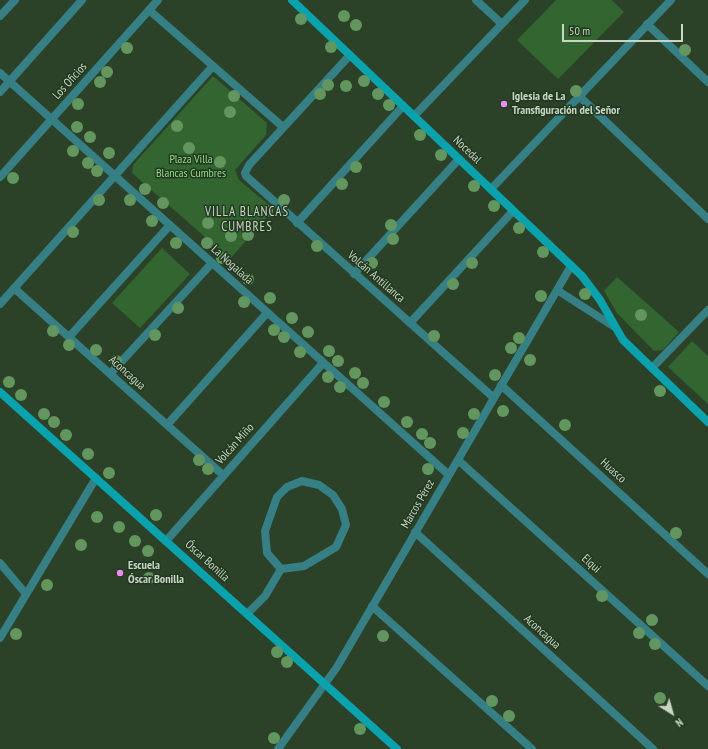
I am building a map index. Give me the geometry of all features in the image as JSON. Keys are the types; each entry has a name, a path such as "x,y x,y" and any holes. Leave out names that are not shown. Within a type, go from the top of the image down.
{"street":[{"path":"0,16 15,0"},
{"path":"0,92 82,0"},
{"name":"Los Oficios","path":"0,178 158,0"},
{"name":"Nocedal","path":"292,0 571,266 592,289 613,326 623,340 708,422"},
{"path":"476,0 502,24"},
{"path":"414,116 525,0"},
{"path":"491,189 671,0"},
{"path":"149,10 283,127 350,56"},
{"path":"647,24 708,82"},
{"path":"0,304 213,66"},
{"name":"La Nogalada","path":"0,73 449,475"},
{"path":"579,96 708,219"},
{"path":"297,223 403,106"},
{"name":"Volcán Antillanca","path":"283,127 249,165 245,172 248,180 494,398"},
{"path":"354,274 459,159"},
{"path":"410,323 513,210"},
{"path":"69,337 170,225"},
{"path":"110,374 212,263"},
{"name":"Marcos Pérez","path":"278,749 326,684 571,266"},
{"name":"Aconcagua","path":"14,288 223,475"},
{"name":"Nocedal","path":"557,290 613,326"},
{"path":"652,368 708,310"},
{"path":"167,425 267,313"},
{"name":"Volcán Miño","path":"166,540 323,363"},
{"name":"Huasco","path":"501,385 708,574"},
{"name":"Óscar Bonilla","path":"0,392 397,749"},
{"name":"Elqui","path":"458,460 708,686"},
{"path":"0,638 96,478"},
{"path":"302,481 319,485 333,495 342,509 346,525 336,546 304,566 281,569 267,553 265,531 276,497 287,487 302,481"},
{"name":"Aconcagua","path":"415,532 653,749"},
{"path":"0,563 26,594"},
{"path":"248,614 265,596 281,569"},
{"path":"372,606 532,749"}],"green space":[{"path":"556,0 612,0 624,12 558,79 517,40"},
{"name":"Plaza Villa Blancas Cumbres","path":"213,76 267,123 266,135 235,170 239,180 274,209 230,259 132,173 133,165"},
{"path":"162,248 190,274 140,328 112,303"},
{"path":"617,277 679,332 663,350 654,351 617,313 604,291"},
{"path":"692,341 708,356 708,404 668,367"}],"place":[{"name":"Iglesia de La Transfiguración del Señor","path":"504,104"},
{"name":"Escuela Óscar Bonilla","path":"120,573"}],"district":[{"name":"VILLA BLANCAS CUMBRES","path":"247,220"}]}
